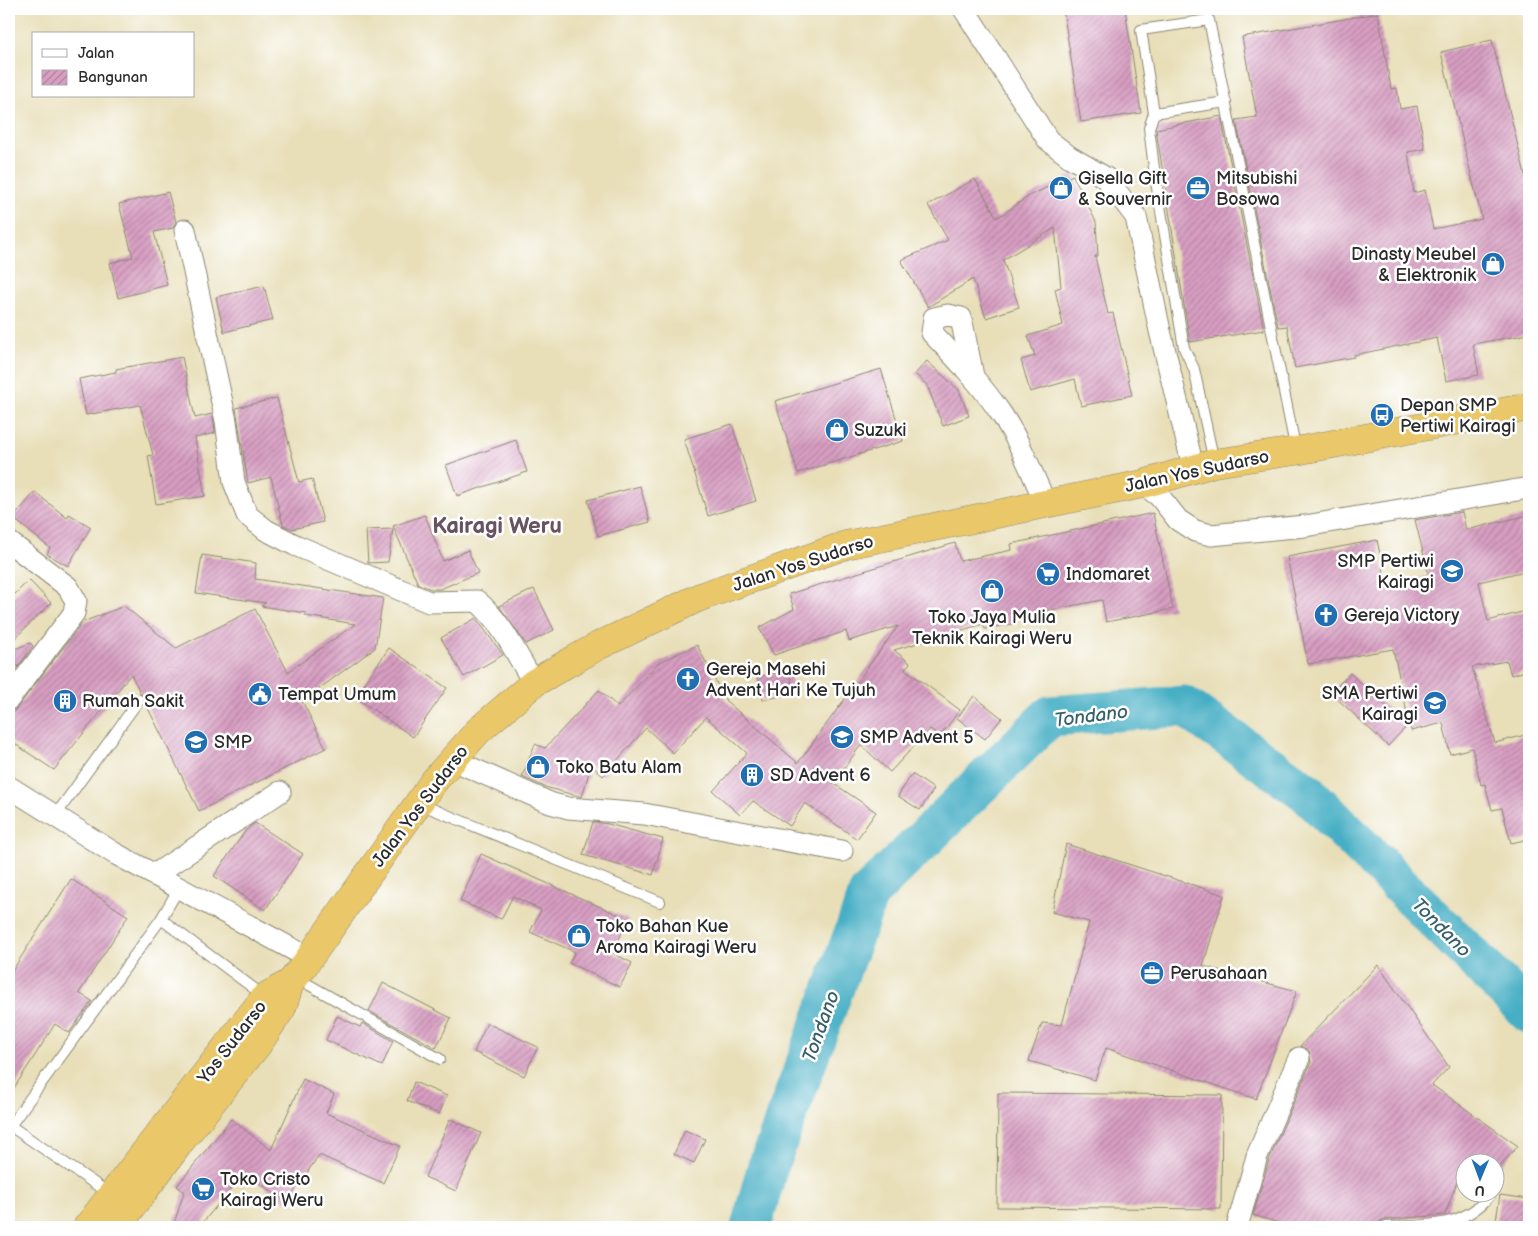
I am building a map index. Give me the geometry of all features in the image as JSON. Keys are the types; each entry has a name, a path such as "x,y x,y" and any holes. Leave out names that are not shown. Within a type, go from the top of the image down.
{"highway":[{"name":"Jalan Yos Sudarso","path":"298,972 418,803 479,730 534,683 598,646 700,597 837,548 1045,502 1143,484 1204,467 1529,407"},
{"name":"Yos Sudarso","path":"87,1227 113,1196 265,997 298,972"},
{"name":"Yos Sudarso","path":"118,1227 181,1141 258,1044 282,1008 298,972"}],"street":[{"path":"964,9 1048,140 1070,157 1106,178 1136,218 1160,331 1204,467"},
{"path":"185,230 226,420 234,482 246,515 266,530 295,545 429,602 476,601 488,611 534,683"},
{"path":"973,376 1002,416 1022,451 1045,502"},
{"path":"1143,484 1159,496 1178,520 1194,531 1211,535 1305,526 1529,488"},
{"path":"9,542 68,587 76,601 74,613 9,699"},
{"path":"453,760 545,801 568,808 644,814 842,851"},
{"path":"9,787 178,888 298,972"},
{"path":"154,875 280,792"},
{"path":"1237,1227 1257,1156 1299,1058"}],"lane":[{"path":"1204,467 1194,369 1184,348 1155,176 1149,128 1154,113 1141,30 1209,20 1296,451"},
{"path":"1154,113 1226,102"},
{"path":"55,816 139,700"},
{"path":"418,803 660,902"},
{"path":"113,1196 9,1126 161,919 178,888"},
{"path":"161,919 265,997"},
{"path":"298,972 440,1058"},
{"path":"1382,1227 1450,1222 1480,1204"}],"building":[{"path":"1063,9 1125,9 1141,113 1081,122"},
{"path":"1378,13 1391,89 1397,88 1400,109 1417,106 1425,149 1408,152 1414,193 1425,190 1433,229 1482,219 1441,52 1492,40 1529,191 1529,334 1473,344 1479,375 1446,381 1437,338 1295,368 1287,326 1278,327 1236,120 1257,117 1242,37"},
{"name":"Mitsubishi Bosowa","path":"1221,116 1264,330 1190,342 1156,129"},
{"path":"1073,175 1096,222 1098,256 1095,256 1108,314 1113,313 1132,395 1081,406 1075,379 1030,392 1021,360 1035,356 1028,336 1063,325 1055,289 1061,287 1055,228 1003,260 1019,307 986,318 973,279 928,307 901,260 948,240 928,205 975,179 997,218 1029,196"},
{"path":"168,192 176,222 173,228 154,232 167,285 118,298 110,263 133,257 119,204"},
{"path":"264,286 273,320 224,332 216,297"},
{"path":"182,357 195,418 212,414 214,423 215,433 195,438 205,496 156,504 148,456 153,455 140,405 86,415 79,379 116,372 116,369"},
{"path":"927,361 959,390 969,416 943,426 927,385 915,374"},
{"path":"881,369 903,441 798,473 775,401"},
{"path":"277,398 299,482 312,479 323,522 292,529 283,525 271,477 248,483 236,408"},
{"path":"732,424 756,501 708,516 684,439"},
{"path":"516,440 527,472 457,496 446,465"},
{"path":"640,486 650,522 598,536 588,500"},
{"path":"35,492 67,518 69,514 91,527 68,566 47,554 50,548 13,518"},
{"path":"1462,512 1466,530 1529,515 1529,570 1479,582 1488,621 1529,610 1529,670 1511,675 1507,661 1472,667 1495,743 1529,734 1529,839 1511,843 1502,808 1492,810 1485,784 1481,785 1472,748 1450,754 1443,723 1411,731 1393,649 1308,664 1287,557 1377,540 1387,587 1429,576 1415,520"},
{"path":"1153,513 1173,609 1106,622 1102,600 1015,617 1017,623 985,629 983,624 894,650 910,663 905,669 960,710 940,736 930,729 890,772 861,745 833,783 876,812 857,839 805,803 790,826 753,801 740,815 713,791 747,753 706,717 673,753 646,728 603,776 591,765 582,797 545,787 522,777 535,744 545,748 599,690 618,707 658,663 697,645 726,701 798,763 898,626 849,641 846,631 774,655 759,628 794,609 789,594 955,543 960,561 1012,550 1011,544"},
{"path":"425,515 443,561 468,550 478,573 440,589 431,589 418,584 393,526"},
{"path":"393,529 388,562 368,563 366,530"},
{"path":"202,555 256,563 255,579 383,598 375,648 302,701 326,748 199,811 145,702 145,697 141,694 131,674 54,770 9,740 9,718 83,622 124,606 176,648 255,609 288,672 355,624 306,616 306,613 261,606 266,603 196,593"},
{"path":"29,580 51,603 9,644 9,600"},
{"path":"534,589 554,630 526,644 499,606"},
{"path":"476,618 503,655 464,677 441,638"},
{"path":"30,643 33,646 18,667 9,660 9,651"},
{"path":"389,648 447,688 413,737 355,697"},
{"path":"789,670 794,693 763,700 757,677"},
{"path":"1350,673 1407,726 1388,746 1331,693"},
{"path":"974,696 1002,718 985,739 957,718"},
{"path":"912,774 934,789 920,810 898,796"},
{"path":"593,822 608,824 663,839 653,875 583,855"},
{"path":"255,823 303,854 265,910 214,876 246,830"},
{"name":"Perusahaan","path":"1066,844 1224,895 1203,966 1297,991 1256,1099 1106,1048 1095,1080 1029,1061 1042,1023 1062,1025 1089,922 1052,912"},
{"name":"Toko Bahan Kue Aroma Kairagi Weru","path":"481,854 628,919 613,953 632,963 620,987 569,963 575,952 530,932 541,910 513,896 501,919 460,901"},
{"path":"71,879 128,916 79,993 92,1001 69,1033 55,1024 9,1096 9,976"},
{"path":"1378,965 1449,1067 1432,1085 1518,1146 1506,1160 1506,1154 1456,1154 1456,1184 1445,1215 1382,1220 1376,1224 1291,1227 1253,1215 1269,1160 1311,1062 1309,1051 1300,1046"},
{"path":"383,983 451,1018 436,1048 369,1011"},
{"path":"337,1016 360,1027 362,1023 393,1041 382,1066 326,1040"},
{"path":"487,1023 538,1047 524,1076 474,1052"},
{"path":"303,1079 334,1094 326,1113 400,1146 383,1183 319,1155 287,1202 244,1173 199,1227 173,1227 184,1192 177,1186 231,1119 271,1150"},
{"path":"414,1082 447,1096 439,1114 407,1101"},
{"path":"998,1093 1222,1095 1221,1209 997,1207"},
{"path":"450,1119 481,1133 456,1191 425,1177"},
{"path":"685,1130 705,1139 694,1163 674,1154"},
{"path":"1506,1196 1529,1199 1529,1227 1495,1227 1499,1204 1506,1204"}],"waterway":[{"name":"Tondano","path":"751,1227 767,1169 869,893 1050,716 1184,706 1306,792 1529,1013"}],"place":[{"name":"Gisella Gift & Souvernir","path":"1061,188"},
{"name":"Mitsubishi Bosowa","path":"1198,188"},
{"name":"Dinasty Meubel & Elektronik","path":"1493,264"},
{"name":"Depan SMP Pertiwi Kairagi","path":"1382,415"},
{"name":"Suzuki","path":"837,430"},
{"name":"SMP Pertiwi Kairagi","path":"1452,571"},
{"name":"Indomaret","path":"1048,574"},
{"name":"Toko Jaya Mulia Teknik Kairagi Weru","path":"992,591"},
{"name":"Gereja Victory","path":"1326,615"},
{"name":"Gereja Masehi Advent Hari Ke Tujuh","path":"688,679"},
{"name":"Tempat Umum","path":"260,694"},
{"name":"Rumah Sakit","path":"65,701"},
{"name":"SMA Pertiwi Kairagi","path":"1435,703"},
{"name":"SMP Advent 5","path":"842,737"},
{"name":"SMP","path":"196,742"},
{"name":"Toko Batu Alam","path":"538,767"},
{"name":"SD Advent 6","path":"752,775"},
{"name":"Toko Bahan Kue Aroma Kairagi Weru","path":"579,936"},
{"name":"Perusahaan","path":"1152,973"},
{"name":"Toko Cristo Kairagi Weru","path":"203,1189"}],"district":[{"name":"Kairagi Weru","path":"497,525"}]}
